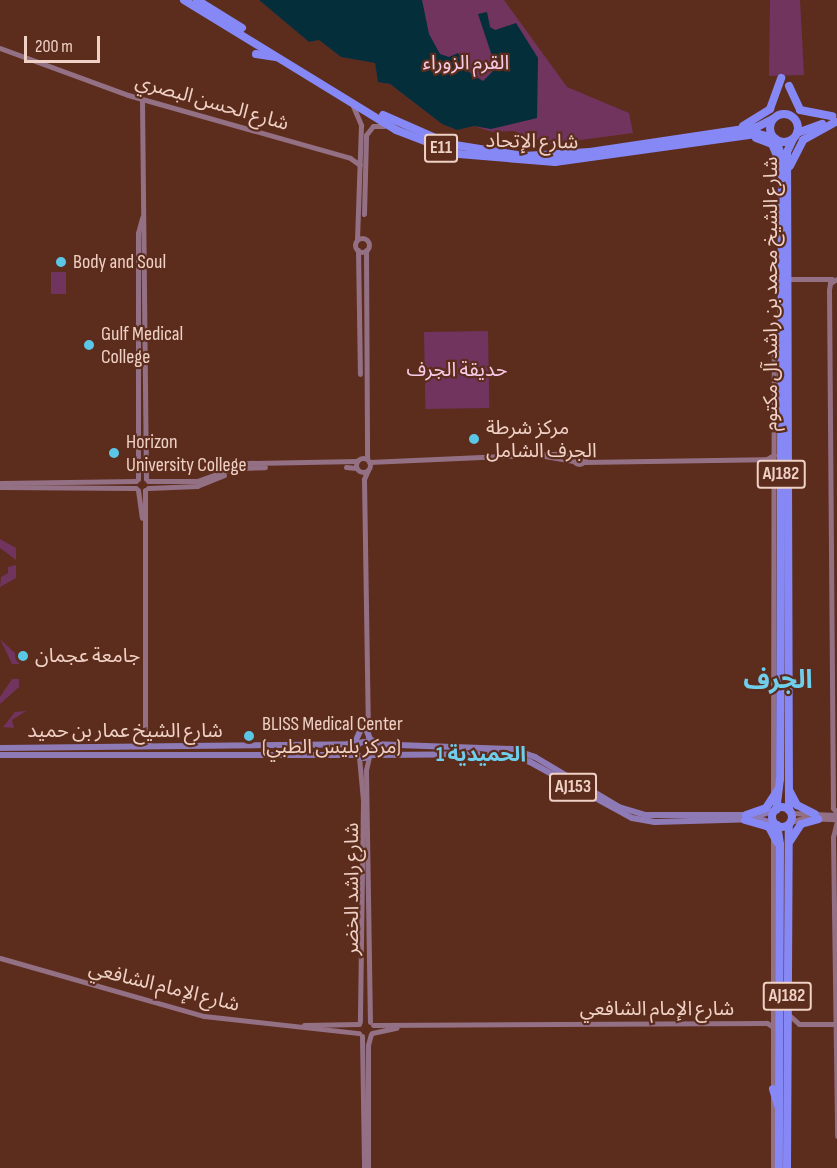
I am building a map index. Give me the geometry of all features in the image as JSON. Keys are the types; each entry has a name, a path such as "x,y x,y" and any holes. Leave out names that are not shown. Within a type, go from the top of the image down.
{"highway":[{"name":"شارع الإتحاد","path":"184,0 396,130 459,154 515,162 608,160 736,134 760,127 773,119"},
{"name":"شارع الإتحاد","path":"197,0 391,120 468,149 546,156 736,134 763,134 775,138"},
{"path":"256,54 282,58"},
{"path":"736,134 770,109 781,78"},
{"path":"789,86 794,102 803,112 835,119"},
{"path":"782,113 794,117 835,119 795,136 775,138 770,126 773,119 782,113"},
{"path":"794,117 795,136"},
{"path":"788,184 792,158 803,140 835,119"},
{"path":"736,134 760,138 772,144 781,176"},
{"name":"شارع الشيخ محمد بن راشد آل مكتوم","path":"784,1110 787,1010 784,862 775,827 774,807 784,782 788,149 795,136"},
{"name":"شارع الشيخ محمد بن راشد آل مكتوم","path":"775,138 781,149 780,723 784,782 790,817 784,862 780,935 785,1166"},
{"path":"591,167 608,160"},
{"path":"515,162 529,170"},
{"path":"774,353 781,309"},
{"path":"773,563 780,587"},
{"path":"773,675 780,662"},
{"path":"773,708 780,723"},
{"path":"784,782 797,805 817,816"},
{"path":"774,807 790,817 775,827 746,818 774,807"},
{"path":"784,862 793,832 801,824 817,816"},
{"path":"773,965 780,935"},
{"path":"773,1089 793,1127"},
{"path":"785,1166 793,1143"}],"main road":[{"path":"329,747 354,741 364,727 375,742 398,746"},
{"path":"358,756 359,744"},
{"path":"369,744 370,756"},
{"name":"شارع الشيخ عمار بن حميد","path":"0,748 164,745 329,747 369,744"},
{"name":"AJ153","path":"369,744 505,747 535,757 634,812 746,818"},
{"path":"249,747 255,758"},
{"name":"شارع الشيخ عمار بن حميد","path":"0,755 210,753 249,747 302,753 370,756"},
{"path":"75,753 85,759"},
{"path":"104,759 113,753"},
{"path":"131,753 140,759"},
{"path":"199,758 210,753"},
{"path":"295,758 302,753"},
{"path":"312,753 320,758"},
{"path":"20,759 27,754"},
{"name":"AJ153","path":"370,756 509,754 530,762 632,818 655,822 746,818"}],"street":[{"name":"شارع الحسن البصري","path":"0,48 142,100 350,158 360,165"},
{"path":"346,98 361,125 357,240 358,465 364,727 369,744"},
{"path":"142,100 144,210 138,320 139,462 137,480 142,489 144,531 145,735 149,743"},
{"path":"359,744 364,727 364,478 368,465 366,133 369,123 364,121 361,125"},
{"path":"366,133 378,125 396,130"},
{"path":"350,158 360,149"},
{"path":"141,238 147,480 142,489"},
{"path":"357,240 366,239"},
{"path":"358,250 366,250"},
{"path":"788,279 836,279"},
{"path":"828,817 836,812 832,319 829,285 836,279"},
{"path":"133,313 138,320"},
{"path":"133,339 138,330"},
{"path":"774,353 774,807"},
{"path":"133,358 139,367"},
{"path":"134,389 139,379"},
{"path":"573,461 575,453"},
{"path":"0,483 11,480 33,482 197,481 247,464 368,465 575,453 584,454 594,460"},
{"path":"534,454 584,462 594,460 767,459 774,455"},
{"path":"584,454 584,462"},
{"path":"134,456 139,462"},
{"path":"767,459 774,463"},
{"path":"0,488 142,489 202,485 244,467 368,465"},
{"path":"33,482 39,478"},
{"path":"119,478 126,482"},
{"path":"141,743 145,735"},
{"name":"شارع راشد الخضر","path":"358,756 363,800 360,1034"},
{"name":"شارع راشد الخضر","path":"370,756 366,770 372,1034"},
{"path":"366,770 372,775"},
{"path":"790,817 817,816"},
{"path":"790,817 828,817 836,822 833,837 836,855 837,1136"},
{"path":"773,1168 775,827"},
{"name":"شارع الإمام الشافعي","path":"0,956 218,1016 295,1024 372,1023 403,1026 767,1023"},
{"name":"شارع الإمام الشافعي","path":"0,956 130,996 235,1022 360,1034 372,1034 403,1026"},
{"path":"119,1000 130,996"},
{"path":"787,1010 799,1024 835,1024"},
{"path":"773,1019 767,1023 773,1027"},
{"path":"787,1040 799,1024"},
{"path":"360,1034 366,1168"},
{"path":"366,1168 368,1045 372,1034"}],"green space":[{"name":"القرم الزوراء","path":"259,0 504,0 567,87 629,113 633,133 550,144 514,131 492,132 474,126 457,130 442,124 390,84 378,82 375,63 341,57 319,40 309,42"},
{"path":"770,0 800,0 804,75 769,76"},
{"path":"51,272 66,272 66,294 51,294"},
{"name":"حديقة الجرف","path":"488,331 489,408 425,409 424,332"},
{"path":"0,539 16,548 16,560 0,548"},
{"path":"16,565 16,578 0,587 1,577 8,573 8,567"},
{"path":"0,639 19,657 19,664 12,664"},
{"path":"12,679 19,679 19,687 0,704 0,697"},
{"path":"26,711 12,720 14,728 3,727 15,712"}],"water":[{"name":"القرم الزوراء","path":"259,0 422,0 429,34 440,54 449,57 458,53 469,72 483,81 496,68 478,14 487,12 490,27 495,30 516,23 538,58 537,118 491,129 474,126 457,130 442,124 390,84 378,82 375,63 341,57 319,40 309,42"}],"place":[{"name":"Body and Soul","path":"61,262"},
{"name":"Gulf Medical College","path":"89,345"},
{"name":"مركز شرطة الجرف الشامل","path":"474,439"},
{"name":"Horizon University College","path":"114,453"},
{"name":"جامعة عجمان","path":"23,656"},
{"name":"BLISS Medical Center (مركز بليس الطبي)","path":"249,736"}],"district":[{"name":"الجرف","path":"778,681"},
{"name":"الحميدية 1","path":"481,755"}]}
